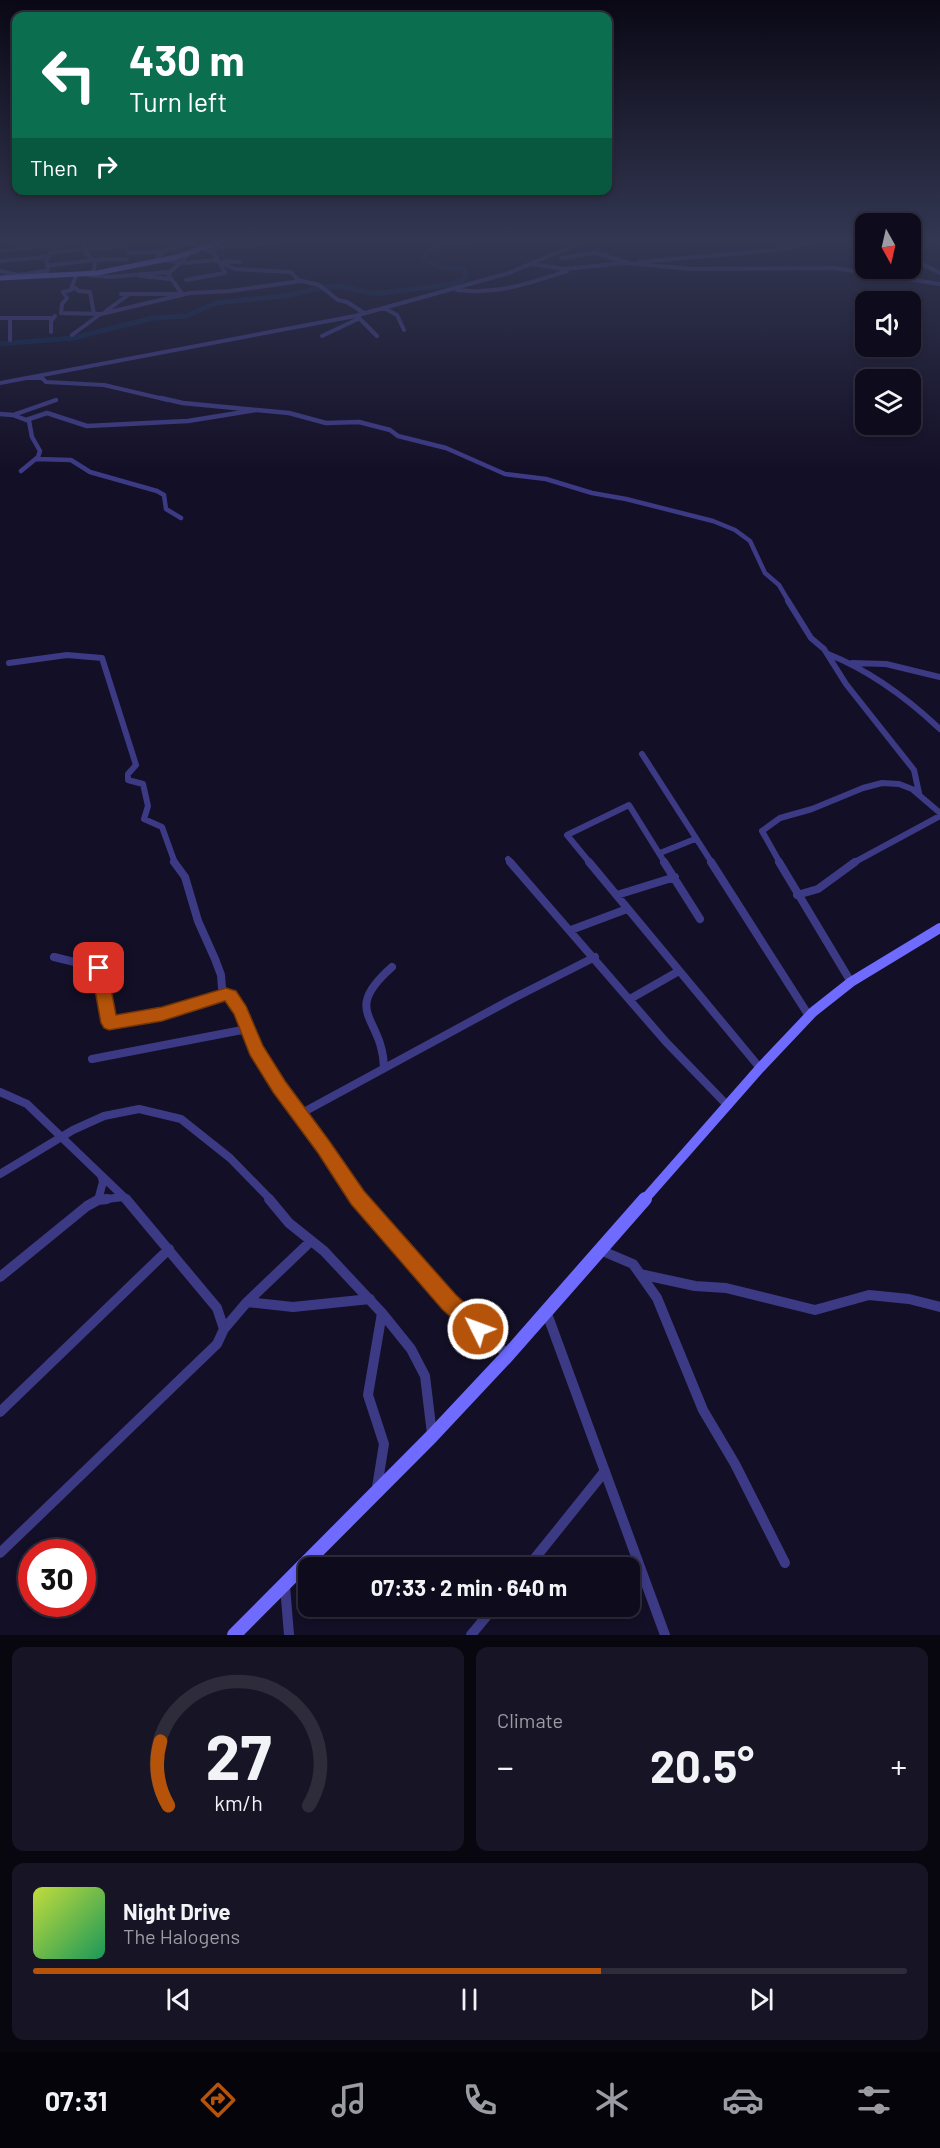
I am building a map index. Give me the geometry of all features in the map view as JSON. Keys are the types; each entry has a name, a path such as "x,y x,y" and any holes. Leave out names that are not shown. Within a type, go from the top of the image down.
{"main road":[{"path":"234,1635 432,1436 508,1355 760,1068 809,1016 851,982 940,928"}],"street":[{"path":"10,318 10,340"},
{"path":"51,332 53,318"},
{"path":"72,334 94,318"},
{"path":"0,383 339,318"},
{"path":"346,318 356,319"},
{"path":"346,318 356,319 376,336"},
{"path":"399,318 404,330"},
{"path":"322,336 356,319"},
{"path":"27,378 42,378 46,382 68,385 104,385 183,403 289,413 326,423 370,424 390,430 398,436 446,448 505,474 546,479 592,493 626,499 713,521 735,530 750,541 765,573 779,585 811,638 828,654 846,684 914,770 919,793"},
{"path":"13,415 56,400"},
{"path":"26,420 47,413 87,426 117,425 188,421 259,409"},
{"path":"0,414 13,415 29,421 32,437 40,451 36,459 21,471"},
{"path":"36,459 71,460 90,472 157,491 164,495 166,509 181,518"},
{"path":"828,654 851,663 910,701 940,729"},
{"path":"9,663 66,655 89,655 102,658 136,765 128,774 128,780 143,784 148,806 144,819 162,827 176,867 185,877 198,921 221,975 222,988 236,1002 256,1050 279,1087 357,1198 449,1302 508,1355"},
{"path":"851,663 872,662 908,667 940,677"},
{"path":"642,754 809,1016"},
{"path":"797,896 818,889 855,862 940,815 919,793 899,784 882,783 780,818 762,831 766,841 777,855 797,896 851,982"},
{"path":"700,919 629,805 567,835 760,1068"},
{"path":"660,853 695,839"},
{"path":"508,859 595,957 666,1042 728,1106"},
{"path":"617,896 675,877"},
{"path":"571,930 627,909"},
{"path":"54,957 99,968 109,1023 162,1014 226,994"},
{"path":"300,1114 595,957"},
{"path":"384,1068 386,1054 366,1014 365,999 369,988 392,967"},
{"path":"630,999 679,971"},
{"path":"92,1059 242,1030 250,1035"},
{"path":"0,1092 27,1104 124,1197 216,1308 224,1329"},
{"path":"0,1174 104,1116 139,1109 181,1119 230,1158 263,1191 289,1223 324,1251 382,1313 411,1350 426,1376 432,1436"},
{"path":"98,1200 103,1182 101,1173"},
{"path":"0,1277 87,1206 98,1200 124,1197"},
{"path":"0,1553 217,1344 224,1329 247,1302 311,1241"},
{"path":"0,1412 169,1249"},
{"path":"600,1250 633,1264 657,1298 703,1410 735,1464 785,1563"},
{"path":"640,1274 695,1286 726,1288 815,1311 869,1295 909,1299 940,1307"},
{"path":"247,1302 291,1309 369,1299"},
{"path":"546,1311 578,1391 665,1635"},
{"path":"376,1492 384,1444 368,1395 382,1313"},
{"path":"536,1557 605,1471"},
{"path":"285,1584 289,1635"},
{"path":"471,1635 486,1617"}],"waterway":[{"path":"0,344 73,338 152,318"}],"route":[{"path":"99,968 109,1023 133,1021 226,994 230,996 241,1011 256,1050 279,1087 357,1198 449,1302 478,1329"}]}
